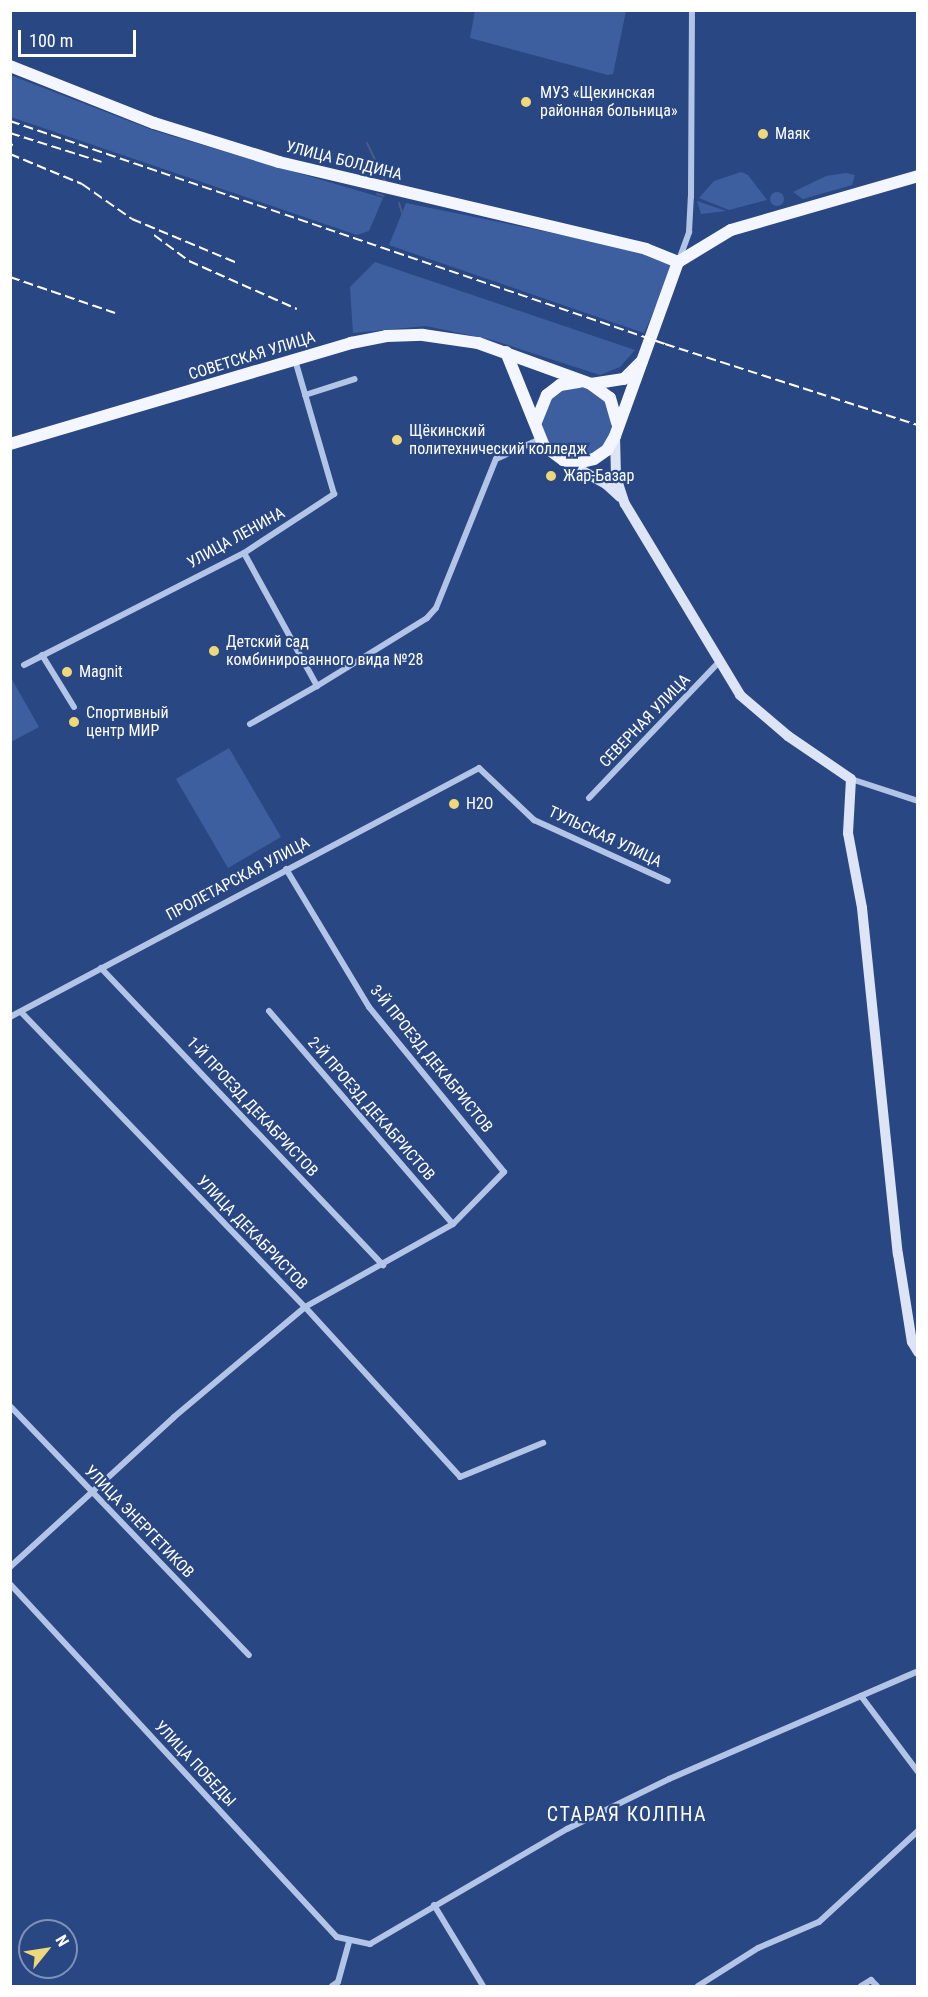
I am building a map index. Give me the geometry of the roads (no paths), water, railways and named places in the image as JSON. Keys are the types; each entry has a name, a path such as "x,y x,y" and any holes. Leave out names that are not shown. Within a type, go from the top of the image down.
{"main road":[{"name":"УЛИЦА БОЛДИНА","path":"10,66 154,123 279,162 646,249 678,262"},
{"path":"506,352 539,435 549,452 563,460 578,463 594,459 607,450 616,433 678,262 730,230 918,176"},
{"name":"СОВЕТСКАЯ УЛИЦА","path":"10,444 295,360 386,336 448,337 506,352 587,383"},
{"path":"539,435 539,408 547,395 567,383 624,379 642,361"},
{"path":"587,383 610,398 616,413 616,433"}],"street":[{"path":"678,262 689,232 692,10"},
{"name":"УЛИЦА ЛЕНИНА","path":"24,665 244,553 334,494 295,360"},
{"path":"305,396 355,379"},
{"path":"616,433 616,477 625,504 740,695 788,736 851,779 918,801"},
{"path":"250,724 403,633 436,608 496,459 539,435"},
{"path":"563,460 606,484 625,504"},
{"path":"244,553 317,686"},
{"path":"42,655 74,707"},
{"name":"СЕВЕРНАЯ УЛИЦА","path":"590,798 719,662"},
{"name":"ПРОЛЕТАРСКАЯ УЛИЦА","path":"10,1017 479,768"},
{"name":"ТУЛЬСКАЯ УЛИЦА","path":"479,768 534,820 668,881"},
{"path":"851,779 848,833 862,908 898,1254 912,1342 918,1352"},
{"name":"3-Й ПРОЕЗД ДЕКАБРИСТОВ","path":"286,869 369,1007 504,1172 453,1224"},
{"name":"1-Й ПРОЕЗД ДЕКАБРИСТОВ","path":"101,968 383,1265"},
{"name":"2-Й ПРОЕЗД ДЕКАБРИСТОВ","path":"268,1011 453,1224"},
{"name":"УЛИЦА ДЕКАБРИСТОВ","path":"21,1012 305,1307 459,1477 543,1443"},
{"path":"10,1567 305,1307 453,1224"},
{"name":"УЛИЦА ЭНЕРГЕТИКОВ","path":"10,1407 249,1655"},
{"name":"УЛИЦА ПОБЕДЫ","path":"10,1584 337,1938 370,1944 434,1905"},
{"path":"483,1986 434,1905 567,1829 669,1779 918,1671"},
{"path":"861,1696 918,1772"},
{"path":"698,1986 758,1948 819,1922 918,1831"},
{"path":"332,1986 338,1982 349,1942"},
{"path":"861,1986 871,1980 877,1986"}],"waterway":[{"path":"367,143 386,183"},
{"path":"377,194 384,196"},
{"path":"399,203 402,213"}],"railway":[{"path":"10,121 665,344 918,425"},
{"path":"10,133 102,162"},
{"path":"10,154 82,184 132,219 237,263"},
{"path":"154,235 189,261 297,309"},
{"path":"10,277 115,313"}],"place":[{"name":"МУЗ «Щекинская районная больница»","path":"526,102"},
{"name":"Маяк","path":"763,134"},
{"name":"Щёкинский политехнический колледж","path":"397,440"},
{"name":"Жар-Базар","path":"551,476"},
{"name":"Детский сад комбинированного вида №28","path":"214,651"},
{"name":"Magnit","path":"67,672"},
{"name":"Спортивный центр МИР","path":"74,722"},
{"name":"Н2О","path":"454,804"}],"district":[{"name":"СТАРАЯ КОЛПНА","path":"627,1814"}]}
